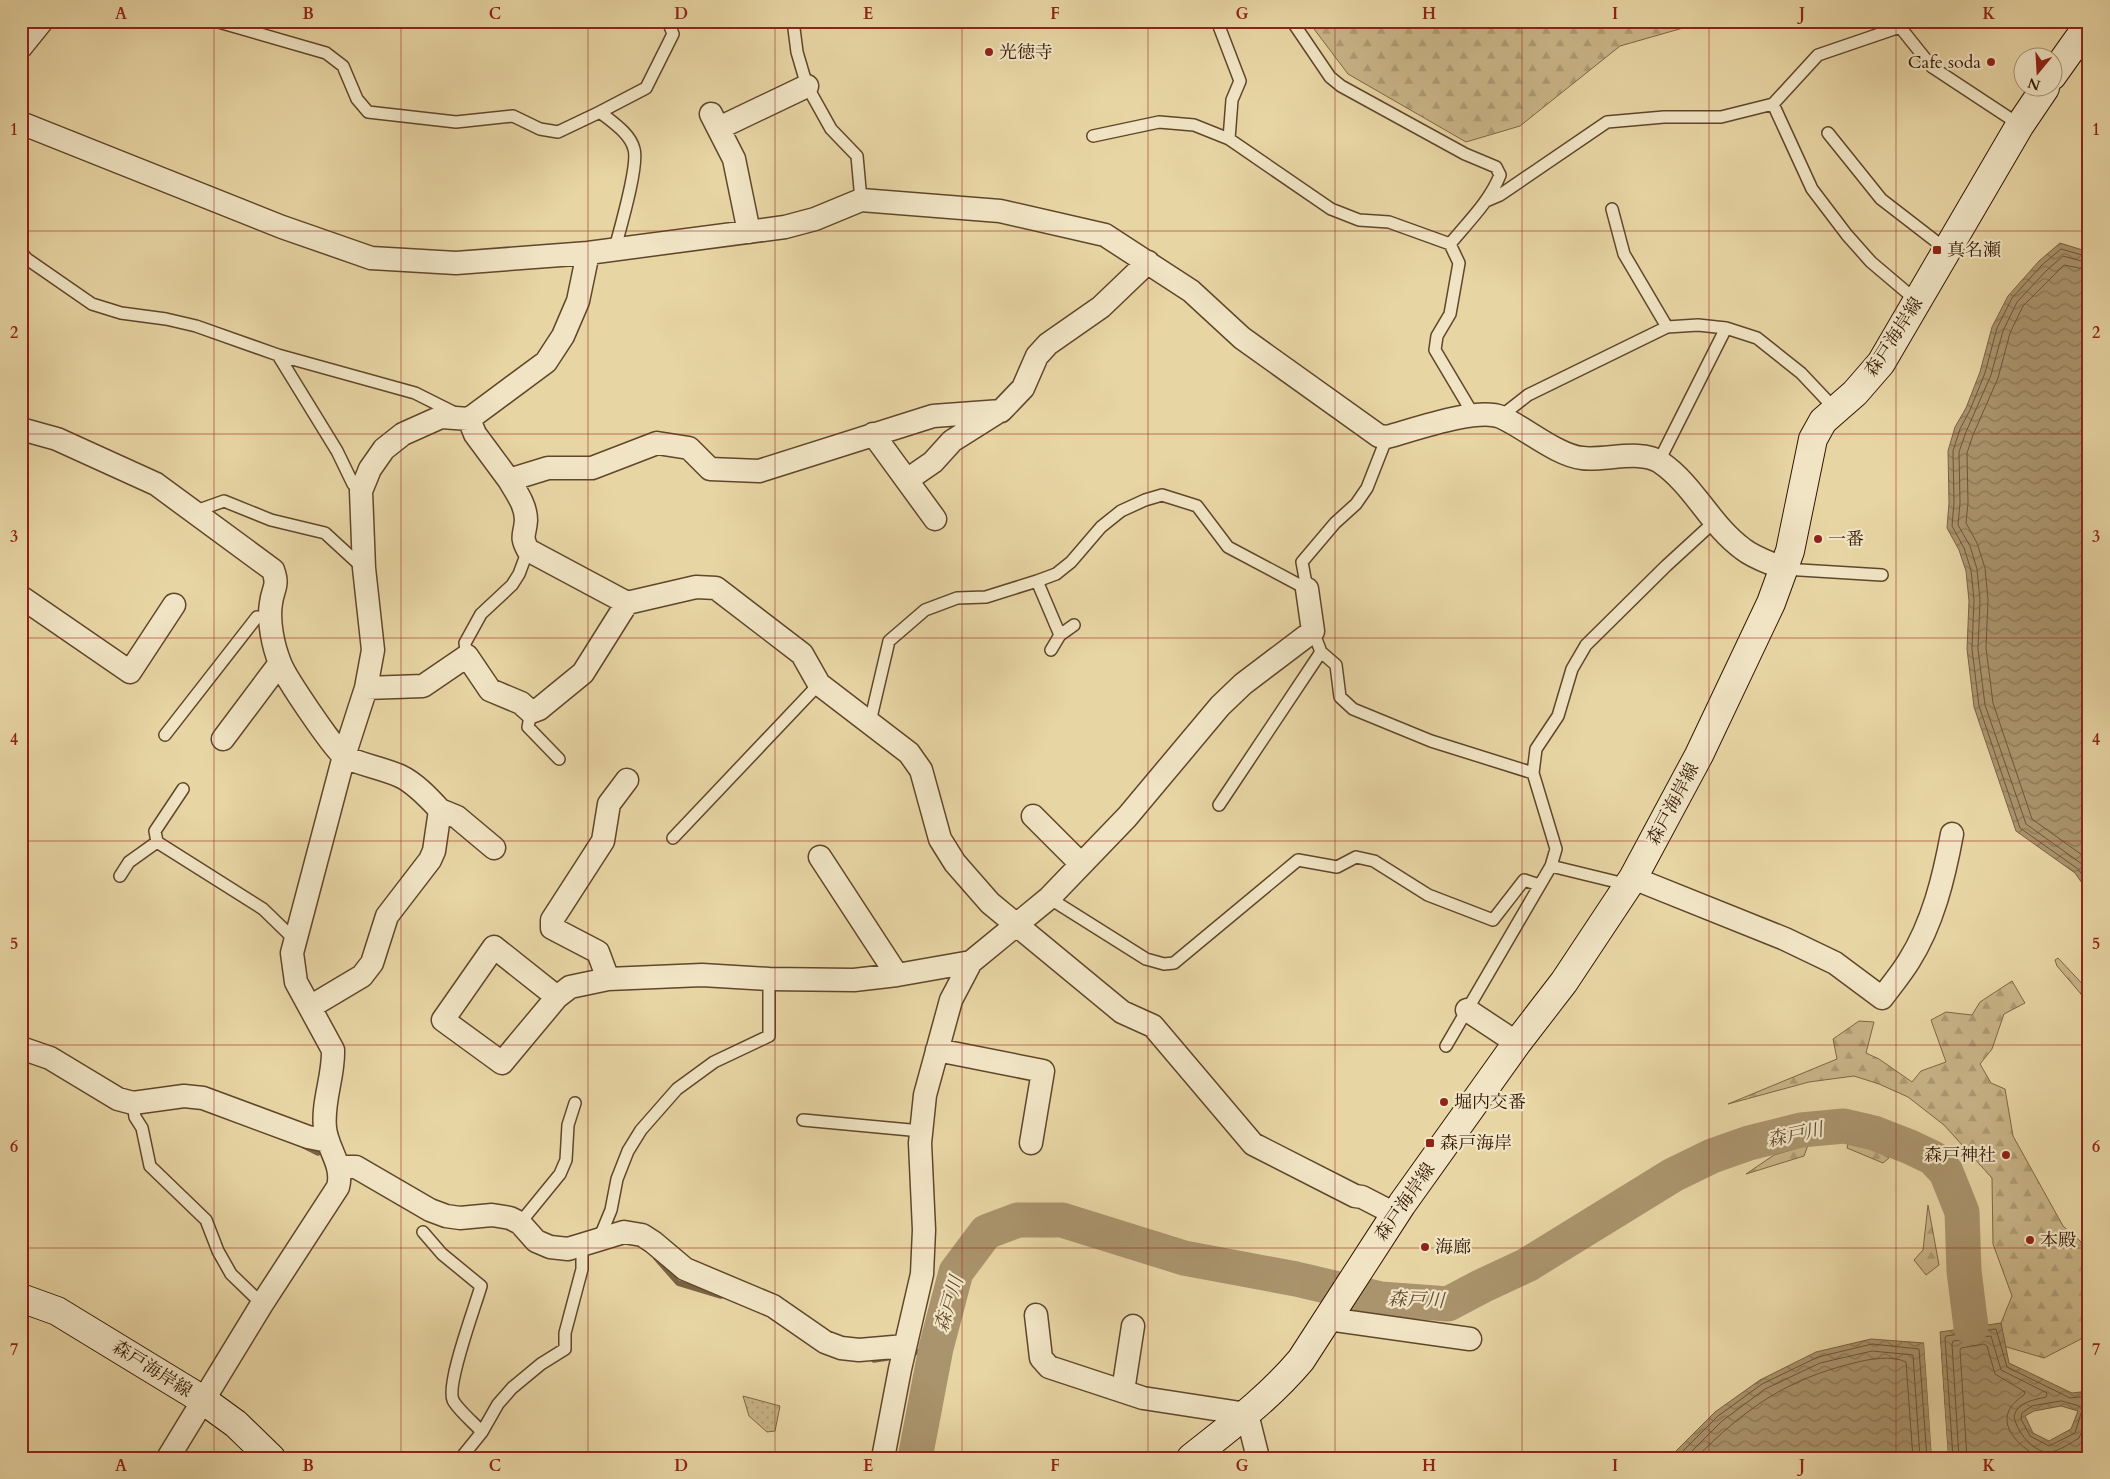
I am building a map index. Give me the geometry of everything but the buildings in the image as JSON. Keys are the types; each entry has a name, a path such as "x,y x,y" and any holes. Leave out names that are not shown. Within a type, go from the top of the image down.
{"main road":[{"path":"2062,62 2089,24"},
{"name":"森戸海岸線","path":"1191,1458 1282,1382 1301,1360 1386,1227 1517,1043 1564,982 1631,881 1703,747 1771,603 1784,569 1814,439 1823,421 1855,393 1881,363 2020,125 2038,98"},
{"name":"森戸海岸線","path":"21,1298 56,1311 202,1400 236,1424 271,1458"}],"street":[{"path":"21,47 42,21"},
{"path":"749,232 734,159 715,121 807,86"},
{"path":"21,123 282,227 371,258 456,263 588,253 785,227 816,219 861,200 1000,211 1105,236 1148,262 1190,291 1242,338 1379,436 1387,437 1473,414 1500,417 1562,451 1581,458 1646,456 1659,461 1683,480 1714,522 1744,550 1784,569"},
{"path":"168,1458 262,1304 338,1188 340,1180 339,1167 328,1141 324,1117 334,1063 333,1050 296,982 292,953 344,756 366,688 373,650 364,568 361,490 370,469 384,449 403,434 441,417 469,420 546,362 563,336 578,301 588,253"},
{"path":"907,480 933,462 952,441 1001,410 1023,388 1037,356 1048,344 1102,307 1148,262"},
{"path":"509,480 548,468 592,468 657,443 689,448 710,469 759,470 933,416 1001,410"},
{"path":"469,420 475,434 522,501 526,519 523,540 528,550 627,603 696,587 716,588 802,654 819,684 909,753 921,770 940,839 955,863 990,903 1122,1012 1153,1026 1253,1144 1355,1196 1365,1213 1386,1227"},
{"path":"21,430 57,439 156,484 273,570 277,581 271,603 270,618 280,663 291,687 344,756 401,776 426,795 440,810 457,817 494,848"},
{"path":"873,434 935,519"},
{"path":"883,1458 903,1355 922,1274 924,1230 920,1143 924,1095 952,1000 971,962 1049,898 1127,817 1220,706 1243,684 1317,642 1307,589"},
{"path":"21,597 130,672 174,605"},
{"path":"366,688 423,686 467,656 490,690 521,703 531,712 539,709 583,673 627,603"},
{"path":"223,739 280,663"},
{"path":"608,979 598,952 552,928 552,920 603,841 609,804 627,780"},
{"path":"310,1007 362,976 372,963 387,916 430,860 434,851 440,810"},
{"path":"1033,816 1081,864"},
{"path":"1631,881 1793,943 1835,963 1882,998 1909,960 1925,929 1946,866 1952,834"},
{"path":"820,857 897,975"},
{"path":"557,997 494,948 443,1020 502,1063 557,997 570,987 608,979 702,974 769,979 854,980 897,975 971,962"},
{"path":"1467,1010 1517,1043"},
{"path":"21,1048 50,1058 134,1110 184,1096 203,1098 308,1137 328,1141"},
{"path":"936,1050 1043,1071 1031,1143"},
{"path":"339,1167 356,1167 430,1210 446,1216 460,1218 492,1215 520,1222 536,1240 550,1247 568,1249 624,1232 642,1235 685,1269 773,1306 825,1342 840,1348 903,1355"},
{"path":"1036,1315 1041,1358 1049,1367 1143,1398 1246,1414 1258,1458"},
{"path":"1328,1319 1470,1339"},
{"path":"1123,1391 1133,1326"}],"lane":[{"path":"216,21 326,52 343,66 357,100 368,112 456,122 513,116 540,129 558,132 646,88 673,34 668,21"},
{"path":"793,21 797,52 807,86 831,129 857,156 861,200"},
{"path":"1217,21 1240,82 1232,100 1229,139"},
{"path":"1292,21 1330,77 1341,86 1465,154 1496,167 1500,175 1486,201 1450,244"},
{"path":"1486,201 1500,195 1607,122 1721,117 1773,104 1818,54 1899,24 1932,67 2020,125"},
{"path":"1773,104 1812,189 1847,236 1871,262 1918,302"},
{"path":"600,112 627,134 635,149 635,166 615,248"},
{"path":"1093,136 1159,122 1194,125 1229,139 1331,209 1359,220 1389,222 1450,244 1460,263 1450,314 1437,336 1435,350 1473,414"},
{"path":"1828,133 1881,199 1948,250"},
{"path":"1612,209 1624,254 1667,327"},
{"path":"23,257 92,304 121,313 166,319 196,326 278,355 415,393 469,420"},
{"path":"1500,417 1528,396 1667,327 1698,325 1726,328 1757,338 1801,373 1835,409"},
{"path":"1659,461 1726,328"},
{"path":"278,355 337,451 354,484 361,490"},
{"path":"1307,589 1302,562 1335,523 1356,504 1367,488 1387,437"},
{"path":"870,722 889,641 926,610 957,598 986,597 1056,574 1071,562 1101,527 1122,511 1162,495 1197,506 1228,547 1307,589"},
{"path":"196,512 224,501 270,520 325,533 364,568"},
{"path":"1446,1046 1551,866 1556,849 1533,773 1536,749 1558,716 1572,669 1586,645 1659,572 1714,522"},
{"path":"467,656 465,643 481,614 512,585 519,574 528,550"},
{"path":"1784,569 1882,575"},
{"path":"1037,581 1060,635"},
{"path":"165,735 257,617 270,618"},
{"path":"1051,650 1060,635 1074,625"},
{"path":"1219,805 1317,642 1336,665 1340,697 1353,709 1431,741 1533,773"},
{"path":"673,838 819,684"},
{"path":"531,712 528,727 559,759"},
{"path":"183,789 155,831 157,842 263,908 295,940"},
{"path":"120,876 129,862 157,842"},
{"path":"1049,898 1146,959 1164,964 1174,963 1298,860 1337,867 1356,856 1374,861 1428,895 1493,920 1524,880 1539,885"},
{"path":"1551,866 1631,881"},
{"path":"461,1458 482,1432 498,1404 512,1388 541,1364 565,1349 564,1333 577,1282 582,1270 587,1243 611,1210 618,1179 628,1151 641,1130 678,1090 714,1062 769,1036 769,979"},
{"path":"520,1222 560,1174 566,1160 568,1125 575,1103"},
{"path":"134,1110 142,1128 150,1166 206,1220 218,1251 231,1274 262,1304"},
{"path":"803,1120 921,1131"},
{"path":"423,1232 442,1254 481,1286 454,1376 451,1394 453,1402 482,1432"}],"green space":[{"path":"1308,21 1694,21 1690,26 1620,46 1520,126 1466,142 1348,74"},
{"path":"2058,958 2089,991 2089,1010 2081,994 2057,966 2055,960"},
{"path":"2012,981 2025,1003 2004,1014 1992,1049 1980,1064 1991,1083 2005,1089 2013,1136 2063,1226 2089,1249 2089,1325 2086,1326 2081,1339 2044,1358 2000,1345 2001,1323 2012,1296 1993,1244 1992,1178 1944,1125 1908,1097 1879,1084 1854,1076 1809,1082 1728,1104 1837,1059 1833,1039 1859,1021 1874,1022 1866,1053 1879,1059 1912,1082 1921,1071 1946,1062 1931,1020 1946,1012 1972,1015 1980,1002"},
{"path":"1850,1135 1889,1158 1883,1163 1847,1148"},
{"path":"1808,1145 1804,1156 1746,1174 1774,1155"},
{"path":"1928,1205 1939,1265 1926,1275 1914,1260 1923,1250"},
{"path":"743,1396 780,1406 775,1431 767,1432 749,1416"}],"water":[{"path":"2060,243 2089,252 2089,893 2075,873 2016,831 1974,707 1967,649 1969,601 1966,571 1959,550 1947,528 1949,503 1948,451 1955,427 1966,408 1980,372 1992,327 2008,296 2039,261"},
{"path":"2001,1323 2009,1363 2072,1393 2089,1391 2089,1458 1948,1458 1940,1332","holes":["2061,1406 2078,1411 2071,1429 2049,1441 2033,1433 2025,1416 2034,1411"]},
{"path":"1871,1339 1924,1343 1932,1458 1669,1458 1715,1412 1760,1380 1816,1352"}],"pier":[{"path":"1939,1329 1948,1458 1945,1458 1937,1332"},
{"path":"1924,1341 1926,1343 1934,1458 1932,1458"}],"waterway":[{"name":"森戸川","path":"915,1458 936,1348 956,1272 986,1232 1018,1220 1062,1220 1184,1258 1296,1279 1381,1299 1448,1304 1527,1265 1673,1175 1712,1156 1749,1143 1801,1130 1844,1126 1874,1133 1910,1147 1933,1158 1946,1172 1962,1212 1964,1271 1971,1327"},
{"path":"304,1146 318,1153"},
{"path":"656,1258 678,1283 721,1296"},
{"path":"908,1354 936,1348"},
{"path":"874,1360 894,1357"}],"place":[{"name":"光徳寺","path":"989,52"},
{"name":"Cafe soda","path":"1991,62"},
{"name":"真名瀬","path":"1937,250"},
{"name":"一番","path":"1818,539"},
{"name":"堀内交番","path":"1444,1102"},
{"name":"森戸海岸","path":"1430,1143"},
{"name":"森戸神社","path":"2006,1155"},
{"name":"本殿","path":"2030,1240"},
{"name":"海廊","path":"1425,1247"}]}
